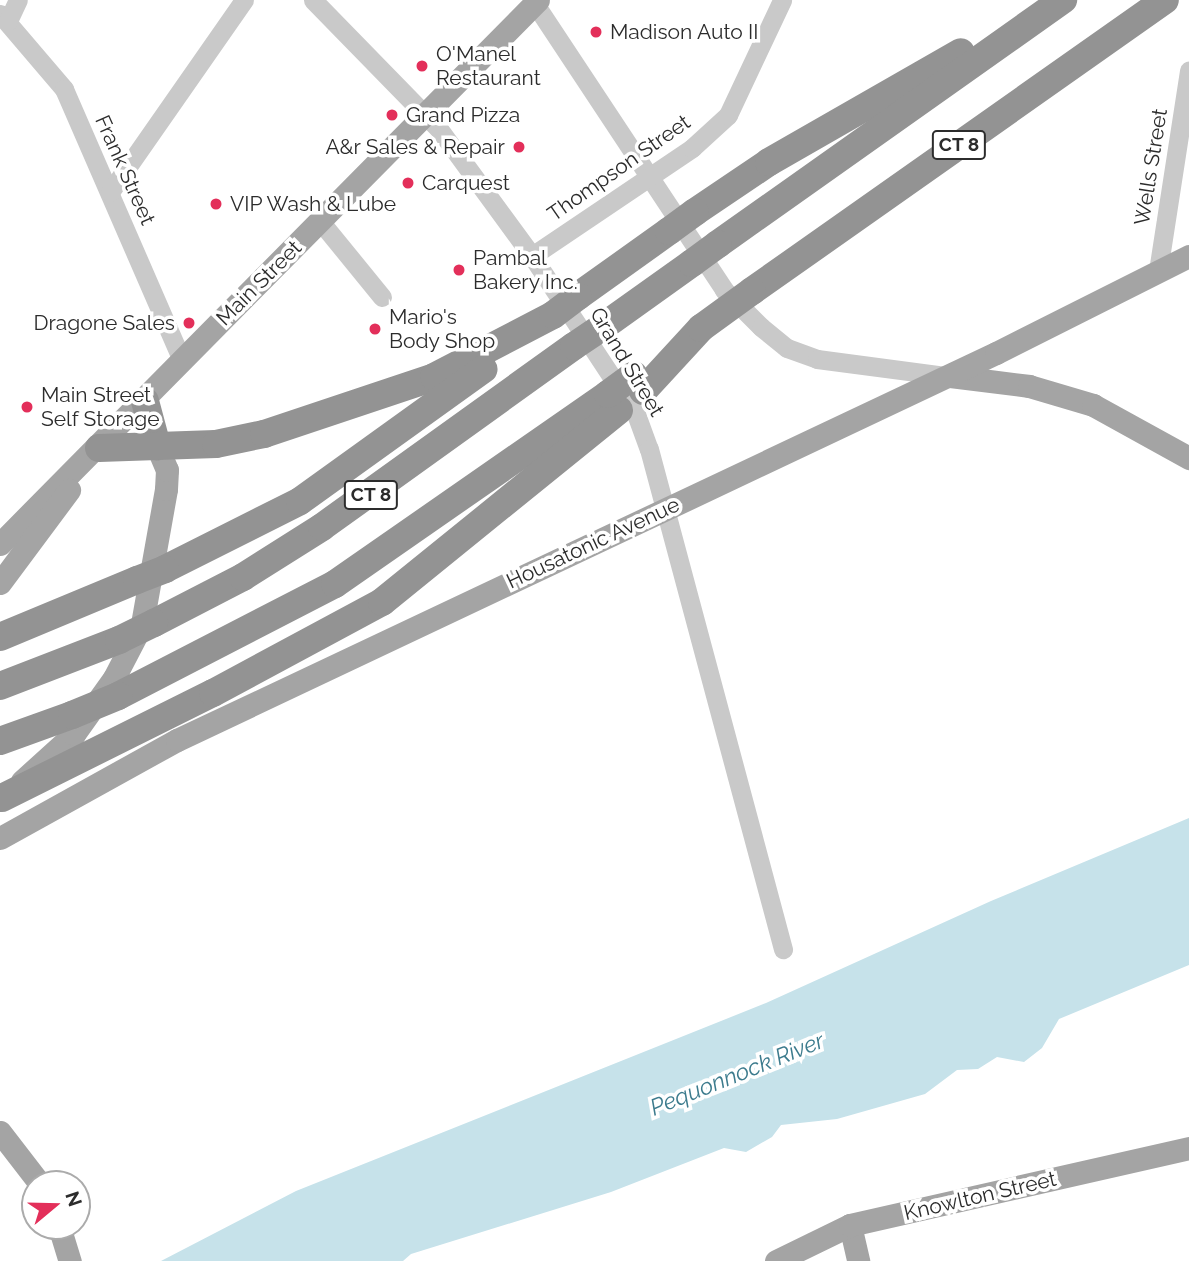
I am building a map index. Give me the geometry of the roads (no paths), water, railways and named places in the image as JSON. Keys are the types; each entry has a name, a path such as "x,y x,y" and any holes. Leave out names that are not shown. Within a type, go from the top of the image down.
{"highway":[{"path":"0,637 165,569 300,501 578,296 769,162 1056,0"},
{"name":"CT 8","path":"0,687 120,640 313,534 1063,0"},
{"name":"CT 8","path":"0,741 118,696 335,584 613,402 639,383 701,328 1165,0"},
{"path":"99,448 233,441 308,421 450,370 553,315"},
{"path":"145,401 157,446"},
{"path":"1,798 213,693 382,602 613,402"}],"main road":[{"name":"Main Street","path":"3,534 99,448 423,112 537,2"},
{"name":"Housatonic Avenue","path":"0,838 177,740 947,376 1189,256"},
{"path":"947,376 1029,386 1093,405 1189,458"},
{"path":"1,798 74,734 114,678 142,624 166,489 167,470 157,446"},
{"name":"Main Street","path":"0,583 27,550 99,448"},
{"path":"0,1132 29,1170"},
{"name":"Knowlton Street","path":"776,1261 850,1225 1189,1148"},
{"path":"850,1225 858,1261"},
{"path":"63,1240 70,1261"}],"street":[{"path":"4,18 18,0"},
{"path":"110,192 244,0"},
{"name":"Grand Street","path":"313,0 423,112 532,256 636,414 665,509 783,949"},
{"name":"Thompson Street","path":"532,256 692,148 728,115 782,0"},
{"path":"537,2 724,290 787,348 817,359 947,376"},
{"name":"Frank Street","path":"4,18 64,89 182,360"},
{"name":"Wells Street","path":"1158,271 1189,70"},
{"path":"320,221 382,297"},
{"path":"3,534 27,550"}],"water":[{"name":"Pequonnock River","path":"1189,818 1189,965 1059,1019 1042,1048 1024,1062 997,1057 978,1069 957,1070 925,1094 837,1119 781,1125 772,1137 746,1152 724,1148 611,1192 411,1254 403,1261 161,1261 296,1191 766,1003 991,901"}],"place":[{"name":"Madison Auto II","path":"596,32"},
{"name":"O'Manel Restaurant","path":"422,66"},
{"name":"Grand Pizza","path":"392,115"},
{"name":"A&r Sales & Repair","path":"519,147"},
{"name":"Carquest","path":"408,183"},
{"name":"VIP Wash & Lube","path":"216,204"},
{"name":"Pambal Bakery Inc.","path":"459,270"},
{"name":"Dragone Sales","path":"189,323"},
{"name":"Mario's Body Shop","path":"375,329"},
{"name":"Main Street Self Storage","path":"27,407"}]}
